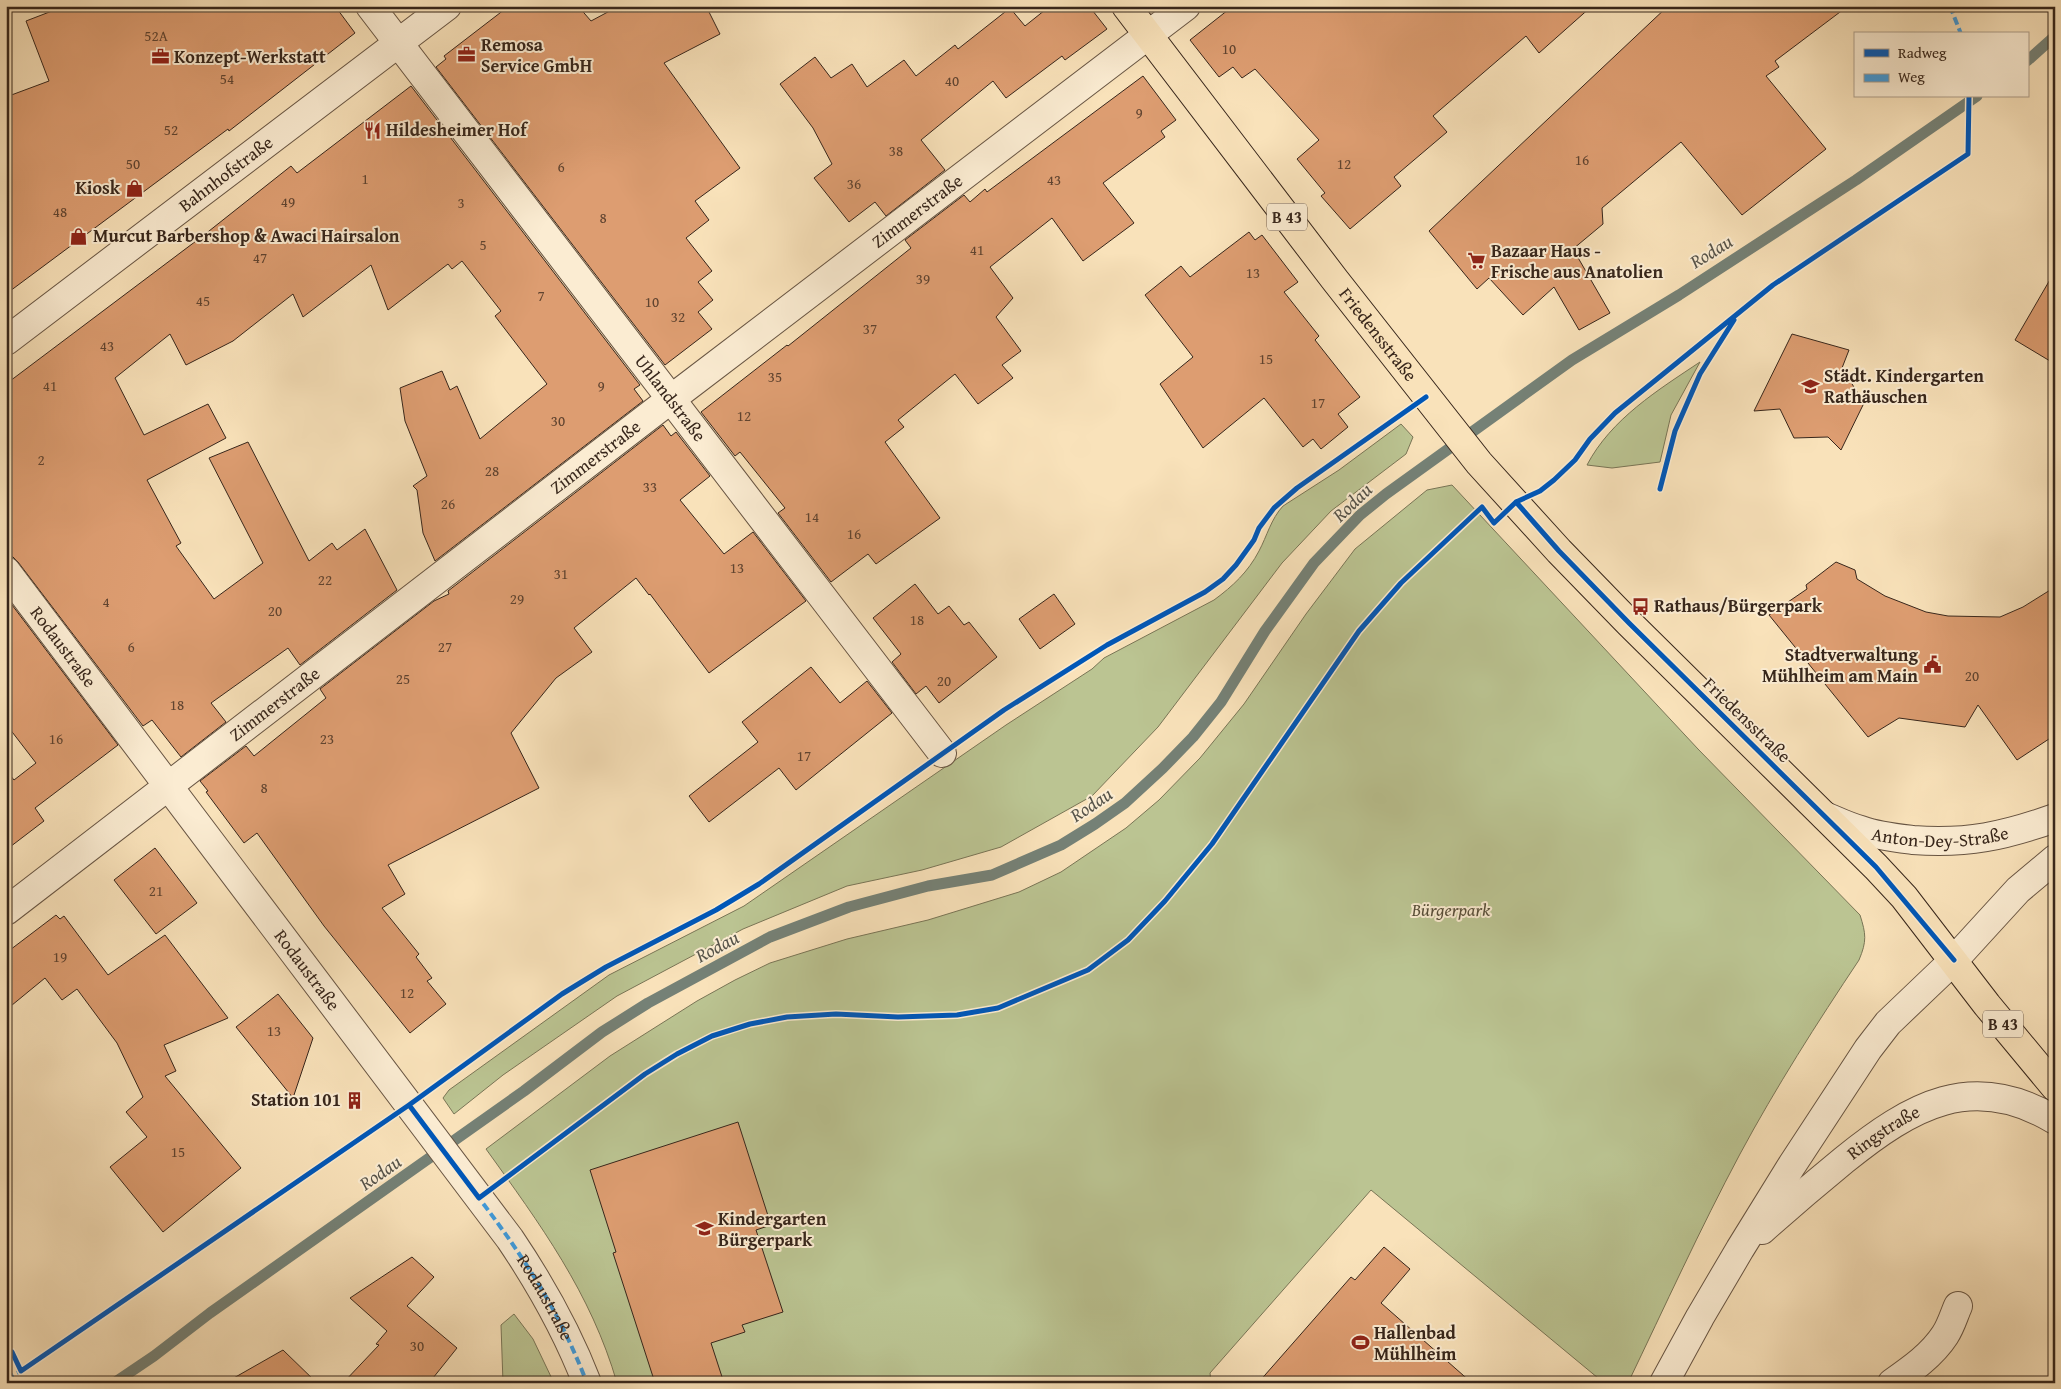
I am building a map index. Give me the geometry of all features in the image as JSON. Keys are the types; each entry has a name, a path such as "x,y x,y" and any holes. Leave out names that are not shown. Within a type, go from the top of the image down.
{"main road":[{"name":"Friedensstraße","path":"1126,6 1479,464 1559,551 1629,623 1876,867 1954,960 1987,1005 2055,1087"}],"street":[{"name":"Uhlandstraße","path":"370,6 942,753"},
{"name":"Bahnhofstraße","path":"6,341 447,6"},
{"name":"Zimmerstraße","path":"6,911 671,399 1186,6"},
{"name":"Rodaustraße","path":"6,571 510,1239 558,1316 588,1383"},
{"name":"Anton-Dey-Straße","path":"1825,816 1870,833 1898,838 1945,842 1973,841 2018,831 2055,818"},
{"path":"1954,960 2018,890 2055,859"},
{"name":"Ringstraße","path":"1664,1383 1740,1249 1868,1049 1888,1023 1954,960"},
{"name":"Ringstraße","path":"1740,1249 1810,1188 1877,1134 1907,1115 1931,1104 1948,1099 1986,1096 2022,1103 2055,1120"},
{"path":"1892,1383 1914,1368 1931,1352 1946,1334 1958,1306"}],"green space":[{"path":"1700,362 1671,415 1660,462 1612,468 1587,465 1609,433 1622,420 1668,383"},
{"path":"1401,424 1413,437 1406,454 1331,511 1282,563 1158,727 1092,796 1001,847 922,870 847,886 743,929 617,996 503,1075 454,1114 443,1098 449,1090 609,975 744,906 1006,725 1092,669 1104,658 1214,600 1234,584 1250,566 1275,516 1283,506 1339,470"},
{"name":"Bürgerpark","path":"1452,485 1698,749 1860,915 1864,927 1865,938 1859,960 1797,1056 1740,1154 1628,1383 1604,1383 1371,1190 1210,1373 1211,1383 617,1383 593,1319 562,1260 486,1149 610,1056 697,1001 735,980 770,963 847,939 928,920 1019,892 1061,872 1126,828 1159,800 1200,758 1244,704 1306,614 1355,549 1427,490"},
{"path":"514,1314 533,1339 554,1383 503,1383 501,1325"}],"building":[{"path":"65,6 335,6 355,33 229,131 228,129 6,294 6,97 49,81 26,21"},
{"path":"509,6 578,6 591,21 619,6 706,6 720,34 664,63 740,168 695,201 709,220 686,238 712,271 698,282 713,300 698,312 712,329 665,365 436,67 446,59 444,56"},
{"path":"1050,6 1089,6 1107,29 1065,60 1062,56 1006,98 993,81 921,140 945,170 886,216 875,202 849,222 814,178 832,164 813,128 780,84 815,57 831,78 852,64 867,87 904,60 916,76 955,45 958,49 1010,8 1025,26"},
{"path":"1233,6 1592,6 1539,53 1526,36 1433,116 1447,132 1394,177 1401,186 1350,229 1321,196 1325,193 1297,159 1319,140 1255,69 1242,78 1233,67 1219,77 1190,40"},
{"path":"1668,6 1848,6 1775,61 1779,67 1766,76 1826,149 1742,215 1681,142 1602,208 1603,224 1573,249 1610,313 1579,330 1554,287 1523,315 1489,278 1477,289 1429,231"},
{"path":"1143,76 1176,120 1161,131 1165,137 1103,183 1134,223 1083,261 1052,218 990,267 1013,298 996,317 1021,351 1002,365 1013,378 978,404 955,374 898,420 904,427 885,442 940,518 876,564 868,554 831,582 778,513 785,508 740,452 735,456 701,412 788,346 911,248 905,240 964,195 970,202 985,189 987,192"},
{"path":"411,86 640,385 634,389 643,401 435,561 423,533 417,490 413,486 427,476 405,421 400,388 442,371 450,390 457,386 480,439 547,384 495,316 501,311 462,261 452,269 448,264 388,310 371,265 303,317 293,294 233,341 186,365 170,334 115,378 144,435 208,404 226,438 147,480 181,543 176,546 214,599 263,563 209,458 248,442 309,561 332,543 337,550 365,529 397,590 300,665 288,648 211,703 226,722 181,757 152,720 143,726 18,562 13,557 6,556 6,384 204,235 291,166 297,173"},
{"path":"1249,232 1255,240 1262,235 1298,282 1284,292 1319,336 1315,340 1360,397 1338,414 1348,427 1321,449 1313,439 1303,447 1264,398 1203,448 1160,384 1193,357 1145,295 1181,266 1190,277"},
{"path":"2055,271 2055,364 2015,340"},
{"name":"Städt. Kindergarten Rathäuschen","path":"1792,334 1849,350 1842,368 1864,403 1841,450 1828,437 1794,438 1780,409 1754,411"},
{"path":"663,425 671,436 676,432 710,476 680,500 724,554 753,532 806,601 709,673 636,578 574,628 592,652 556,678 511,733 539,788 388,865 405,894 382,908 419,954 416,957 432,978 427,981 446,1004 410,1033 324,926 257,833 244,843 200,781 246,746 254,756 326,698 320,689 434,601 449,594 448,591"},
{"name":"Stadtverwaltung Mühlheim am Main","path":"1836,562 1855,570 1857,579 1885,596 1926,612 1948,616 2000,617 2023,607 2055,587 2055,735 2017,760 1978,705 1965,727 1899,718 1868,737 1769,615 1807,589 1806,585"},
{"path":"915,584 938,614 949,606 964,625 969,622 997,657 939,703 926,686 916,694 892,662 901,654 873,618"},
{"path":"1054,594 1075,624 1040,649 1019,619"},
{"path":"6,597 118,745 35,808 44,821 6,850 6,770 14,780 36,763 6,724"},
{"path":"811,667 840,703 867,681 892,713 796,790 779,768 709,822 689,796 758,742 742,722"},
{"path":"155,848 197,903 156,934 114,880"},
{"path":"56,915 60,919 64,916 108,975 165,935 228,1018 164,1045 176,1071 165,1076 241,1168 163,1232 110,1167 147,1137 126,1112 143,1097 117,1043 77,989 62,1000 45,978 6,1010 6,953"},
{"path":"278,994 313,1038 293,1098 236,1027"},
{"path":"738,1122 771,1225 756,1230 783,1312 742,1325 745,1332 711,1343 724,1383 655,1383 613,1253 616,1252 590,1170"},
{"name":"Hallenbad Mühlheim","path":"1384,1247 1410,1269 1381,1303 1472,1383 1258,1383 1351,1277 1355,1280"},
{"path":"412,1257 434,1277 407,1306 457,1348 429,1383 343,1383 379,1345 376,1344 387,1331 350,1298"},
{"path":"283,1350 317,1383 225,1383"}],"waterway":[{"name":"Rodau","path":"2028,60 2055,36"},
{"name":"Rodau","path":"114,1383 524,1091 602,1032 648,1003 770,937 849,907 928,886 992,875 1061,845 1095,824 1125,803 1193,737 1221,702 1265,631 1314,563 1360,515 1386,494 1572,360 1679,295 1856,180 1974,98"}],"marked path":[{"path":"1950,6 1960,32"},
{"path":"483,1195 479,1198 512,1243 553,1309 587,1383"},
{"path":"6,1378 21,1371"}],"cycle path":[{"path":"409,1105 479,1198 645,1074 677,1054 712,1036 750,1024 787,1017 836,1014 898,1017 957,1015 998,1008 1088,970 1128,940 1165,901 1212,844 1359,631 1401,583 1482,507 1494,523 1516,502 1540,491 1554,480 1575,460 1590,439 1615,413 1773,285 1968,154 1969,98"},
{"path":"1660,489 1675,431 1700,374 1734,320"},
{"path":"6,1355 12,1352 21,1371 409,1105 562,994 606,967 716,910 759,884 1004,710 1107,645 1205,592 1223,579 1236,565 1274,508 1297,488 1426,397"},
{"path":"1516,502 1559,551 1629,623 1876,867 1954,960"}],"place":[{"name":"Remosa Service GmbH","path":"467,55"},
{"name":"Konzept-Werkstatt","path":"160,57"},
{"name":"Hildesheimer Hof","path":"372,130"},
{"name":"Kiosk","path":"134,188"},
{"name":"Murcut Barbershop & Awaci Hairsalon","path":"79,236"},
{"name":"Bazaar Haus - Frische aus Anatolien","path":"1477,261"},
{"name":"Städt. Kindergarten Rathäuschen","path":"1810,386"},
{"name":"Rathaus/Bürgerpark","path":"1640,606"},
{"name":"Stadtverwaltung Mühlheim am Main","path":"1932,665"},
{"name":"Station 101","path":"355,1100"},
{"name":"Kindergarten Bürgerpark","path":"704,1229"},
{"name":"Hallenbad Mühlheim","path":"1360,1343"}]}
